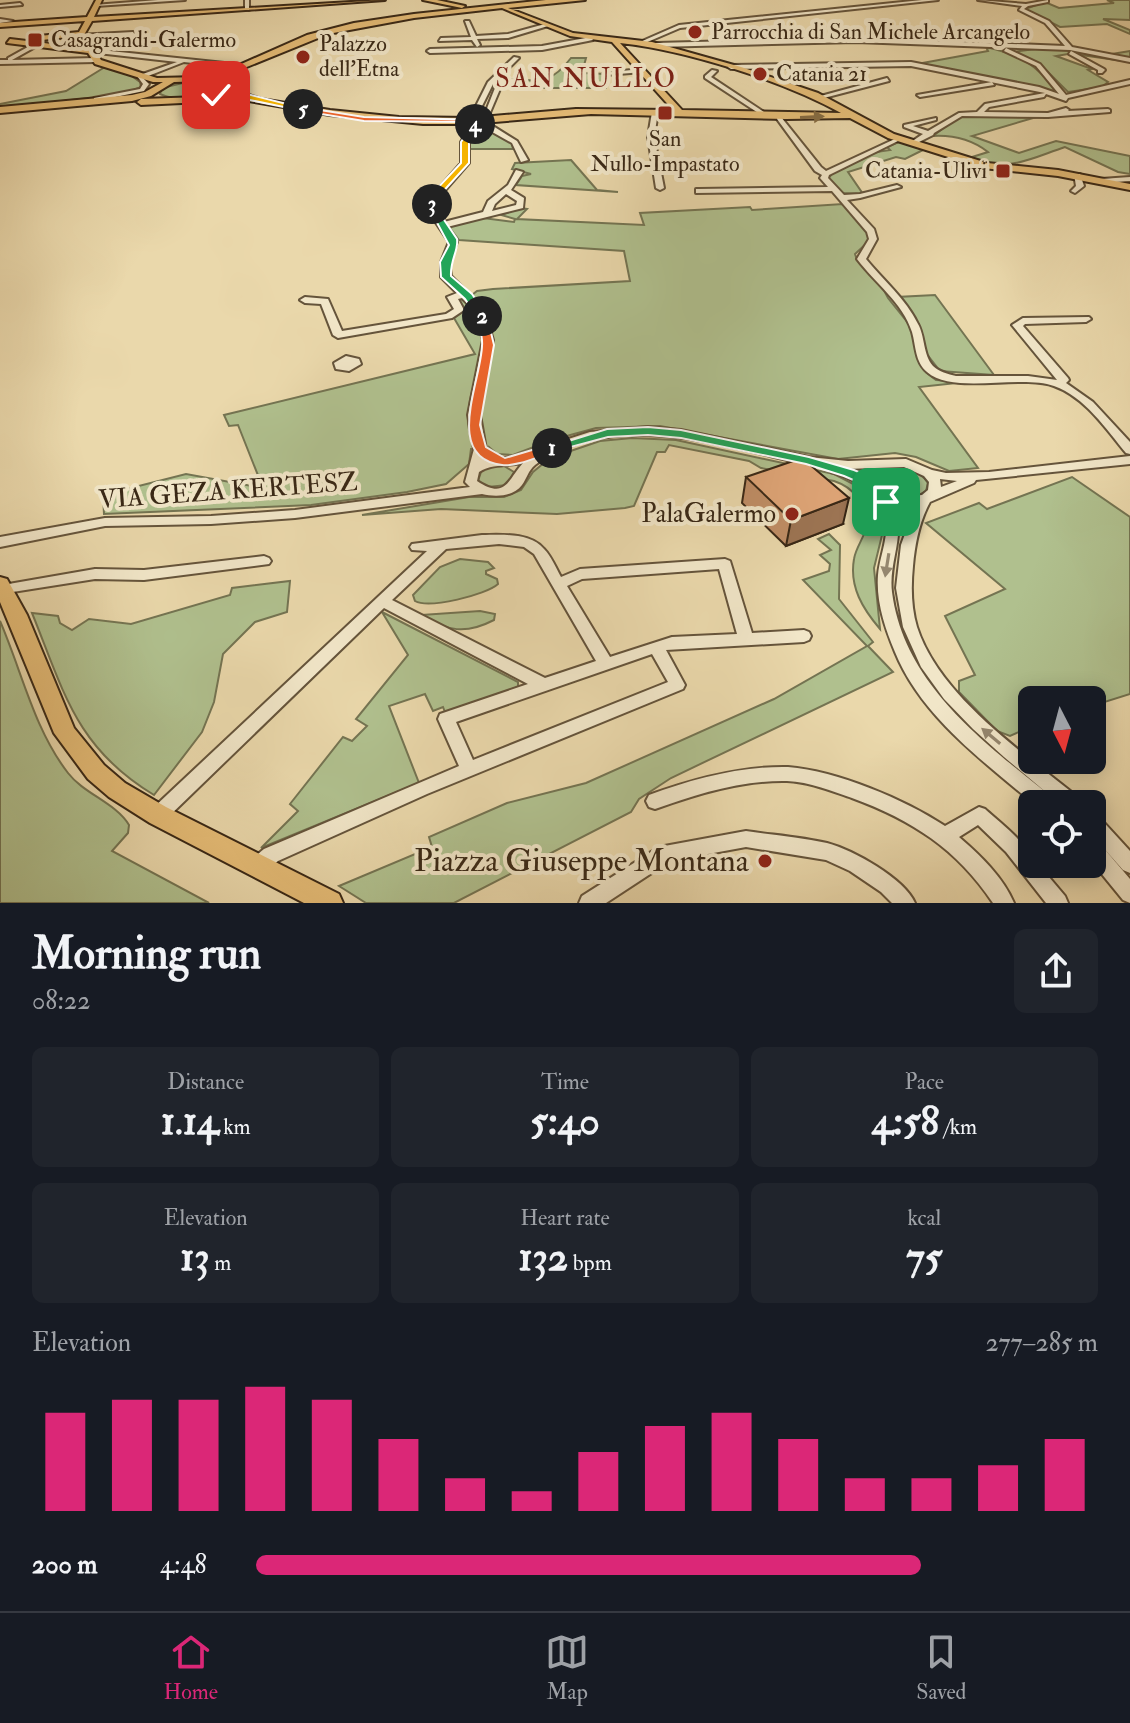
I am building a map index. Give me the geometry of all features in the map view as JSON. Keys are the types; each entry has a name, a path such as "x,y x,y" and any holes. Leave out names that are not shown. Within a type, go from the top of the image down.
{"main road":[{"path":"0,23 178,13 247,4 382,0"},
{"path":"3,42 94,56 153,83 158,98 184,100 212,96 301,43 361,29 564,0"},
{"path":"141,77 181,80 228,74 303,38 347,27 474,9 582,0"},
{"path":"430,1 474,9"},
{"path":"3,42 81,35 98,2"},
{"path":"501,9 578,39 643,42 731,67 820,97 899,139 992,167 1077,176 1130,187"},
{"path":"347,27 361,29"},
{"path":"615,41 679,112"},
{"path":"200,79 226,86 253,99"},
{"path":"0,112 132,98 181,80"},
{"path":"0,112 184,100 253,99 351,117 412,121 539,113 679,112 779,118 852,115"},
{"path":"2,587 17,615 65,733 96,772 117,790 158,815 330,903"}],"street":[{"path":"98,2 181,0 178,13"},
{"path":"643,42 679,27 936,0"},
{"path":"980,0 1026,5 1058,0"},
{"path":"1091,0 1102,3"},
{"path":"0,6 10,2 20,4"},
{"path":"1026,5 1021,9 1047,22 1069,46"},
{"path":"0,23 10,21"},
{"path":"467,22 479,53"},
{"path":"441,40 508,36 545,26"},
{"path":"81,35 133,34"},
{"path":"430,51 479,53 537,48 578,39"},
{"path":"656,45 845,40 1062,50 1080,56 1102,70 1100,72"},
{"path":"2,63 35,45"},
{"path":"1014,50 1069,46 1130,60"},
{"path":"1014,50 1038,65 1059,96 1064,112"},
{"path":"2,63 94,56 234,66"},
{"path":"479,117 490,83 516,58"},
{"path":"63,105 138,91 146,85 141,77 184,61"},
{"path":"731,67 895,63 1039,89 1059,96"},
{"path":"606,73 641,71"},
{"path":"714,71 707,77 768,117"},
{"path":"820,97 887,80"},
{"path":"980,113 987,105 996,103 1059,96 1130,82"},
{"path":"920,95 995,83"},
{"path":"1113,87 1130,89"},
{"path":"338,335 449,316 459,310 439,272 453,245 434,214 432,199 465,163 465,142 497,89"},
{"path":"913,143 958,115 1108,111"},
{"path":"655,112 651,137 660,188"},
{"path":"1064,112 1094,117"},
{"path":"1048,115 1072,123"},
{"path":"479,117 511,137 524,160"},
{"path":"779,118 826,174"},
{"path":"931,134 906,126 934,119"},
{"path":"899,139 844,163 824,178 871,231 873,239 861,259 884,282 914,325 922,357 933,372 949,378 1034,378 1059,384 1082,399 1130,450"},
{"path":"814,163 844,163"},
{"path":"488,216 491,203 506,191 519,172"},
{"path":"1075,191 1080,186 1077,176"},
{"path":"1101,181 1130,179"},
{"path":"699,191 836,193 897,187"},
{"path":"443,225 488,216 521,204 521,200 506,191"},
{"path":"488,216 511,220"},
{"path":"445,262 448,280 481,313 488,340 474,415 480,449 472,472 474,485 484,490 509,488 531,463 557,447"},
{"path":"452,297 465,294"},
{"path":"305,300 325,301 346,359"},
{"path":"1059,384 1064,380 1017,325 1023,321 1086,319"},
{"path":"432,495 458,485 484,463 502,462 607,433 648,431 681,434 837,464 906,463 946,477 989,476 1130,460"},
{"path":"480,449 515,466 520,474"},
{"path":"809,461 902,501 928,498 989,476"},
{"path":"882,462 869,472 874,487 891,511 895,525 885,568 887,605 907,661 942,711 1031,790"},
{"path":"928,473 935,482 913,528 902,572 904,603 916,640 932,672 952,700 1056,790"},
{"name":"VIA GEZA KERTESZ","path":"29,537 105,522 211,520 295,514 484,490"},
{"path":"0,542 29,537"},
{"path":"0,552 8,545 29,537"},
{"path":"417,547 510,539 529,542 539,551 606,664"},
{"path":"158,815 440,547"},
{"path":"2,587 95,574 144,575 264,561"},
{"path":"559,584 580,574 725,564 746,639"},
{"path":"382,601 544,685"},
{"path":"469,770 446,719 672,643 804,636"},
{"path":"259,865 271,855 677,685 656,647"},
{"path":"655,801 720,781 782,773 837,786 921,818 946,835 993,885 1004,903"},
{"path":"946,835 979,815 1012,846 1058,903"},
{"path":"1106,837 1130,864"},
{"path":"589,903 666,853 746,839 828,852 857,865 888,886 905,903"},
{"path":"1106,865 1130,894"}],"green space":[{"path":"1107,0 1130,0 1130,20 1103,19 1130,30 1130,34 1107,24 1060,27 1025,9 1045,2 1059,8 1114,3"},
{"path":"986,47 1027,62 1059,93 917,64 988,51"},
{"path":"1043,48 1085,51 1108,57 1106,55 1130,51 1130,62 1074,54 1080,57 1068,54 1056,56 1092,69 1088,70 1108,82 1102,87 1068,92 1040,64 1013,52"},
{"path":"571,58 586,58 582,73 607,74 606,88 491,88 494,83 506,80 534,81 551,77"},
{"path":"105,67 126,72 140,82 141,87 124,94 0,108 0,104 66,91"},
{"path":"191,81 211,81 220,87 207,95 191,98 160,94 162,88"},
{"path":"961,115 1040,116 972,136 1019,153 1056,141 1130,156 1130,174 1118,172 1065,147 1009,164 972,159 988,152 961,139 933,136"},
{"path":"483,126 512,143 513,149 469,149 469,141"},
{"path":"901,141 923,150 905,159 896,157 848,172 863,194 841,193 828,179 847,163 890,150 887,147"},
{"path":"571,160 597,190 618,192 516,185 522,176 531,174 512,169 515,163"},
{"path":"843,204 869,233 869,241 855,254 857,260 879,281 888,298 912,328 928,374 936,380 966,382 919,387 978,468 949,471 916,457 895,453 838,459 660,426 596,428 513,455 497,454 489,447 488,451 478,427 492,341 486,317 472,295 477,291 493,289 630,281 624,251 459,240 449,227 483,218 514,222 515,219 501,215 521,208 527,209 517,219 644,225 640,213"},
{"path":"935,295 994,375 940,371 926,353 897,297"},
{"path":"464,298 476,314 482,344 469,407 468,424 474,449 471,449 469,464 446,484 311,505 104,514 103,495 186,474 263,488 238,425 229,426 224,415 475,354 454,318 463,311 458,300"},
{"path":"632,438 676,440 834,474 861,488 876,503 883,519 884,527 874,568 880,629 863,605 854,579 855,554 867,523 857,497 834,481 761,468 749,461 669,445 665,452 657,452 634,506 625,508 557,514 441,509 362,515 469,497 504,497 521,490 533,472 550,458 600,441"},
{"path":"495,465 514,472 507,485 488,487 478,481 482,469"},
{"path":"886,467 915,471 928,483 926,491 905,497 891,494 875,479 877,471"},
{"path":"1072,477 1130,517 1130,694 1106,702 1106,686 1018,686 1018,732 1010,736 997,731 959,692 959,681 975,675 945,616 1005,589 926,523 979,503 987,509"},
{"path":"829,534 840,545 839,599 873,642 868,646 893,672 671,778 639,799 631,812 454,903 366,903 339,886 432,847 429,837 507,803 586,783 774,699 867,646 803,580 829,571 830,564 820,555 831,550 818,539"},
{"path":"460,559 488,562 494,568 486,574 497,579 498,584 457,600 432,603 415,601 413,595 440,567"},
{"path":"290,581 287,612 255,622 223,654 214,702 202,732 154,795 128,777 90,738 64,693 32,613 58,616 60,623 72,630 89,619 131,624 230,595 232,588"},
{"path":"480,611 495,614 494,620 465,629 448,628 421,615"},
{"path":"382,612 518,682 518,687 445,712 443,707 433,711 425,694 389,706 419,783 261,848 298,811 290,804 343,737 352,741 367,726 356,719 408,655"},
{"path":"0,621 37,719 56,756 82,787 116,811 129,825 128,833 112,851 209,903 0,903"}],"building":[{"path":"802,458 849,498 791,520 746,477"}],"place":[{"name":"Parrocchia di San Michele Arcangelo","path":"695,32"},
{"name":"Casagrandi-Galermo","path":"35,40"},
{"name":"Palazzo dell'Etna","path":"303,57"},
{"name":"Catania 21","path":"760,74"},
{"name":"San Nullo-Impastato","path":"665,113"},
{"name":"Catania-Ulivi","path":"1003,171"},
{"name":"PalaGalermo","path":"792,514"},
{"name":"Piazza Giuseppe Montana","path":"765,861"}],"district":[{"name":"SAN NULLO","path":"586,79"}],"route":[{"path":"216,95 225,89 253,99 364,119 477,120 465,142 465,163 431,202 434,214 452,239 453,245 445,262 446,277 475,304 486,330 487,351 474,415 480,449 485,454 504,462 514,461 575,440 607,433 667,432 839,470 870,482 886,502"}]}
